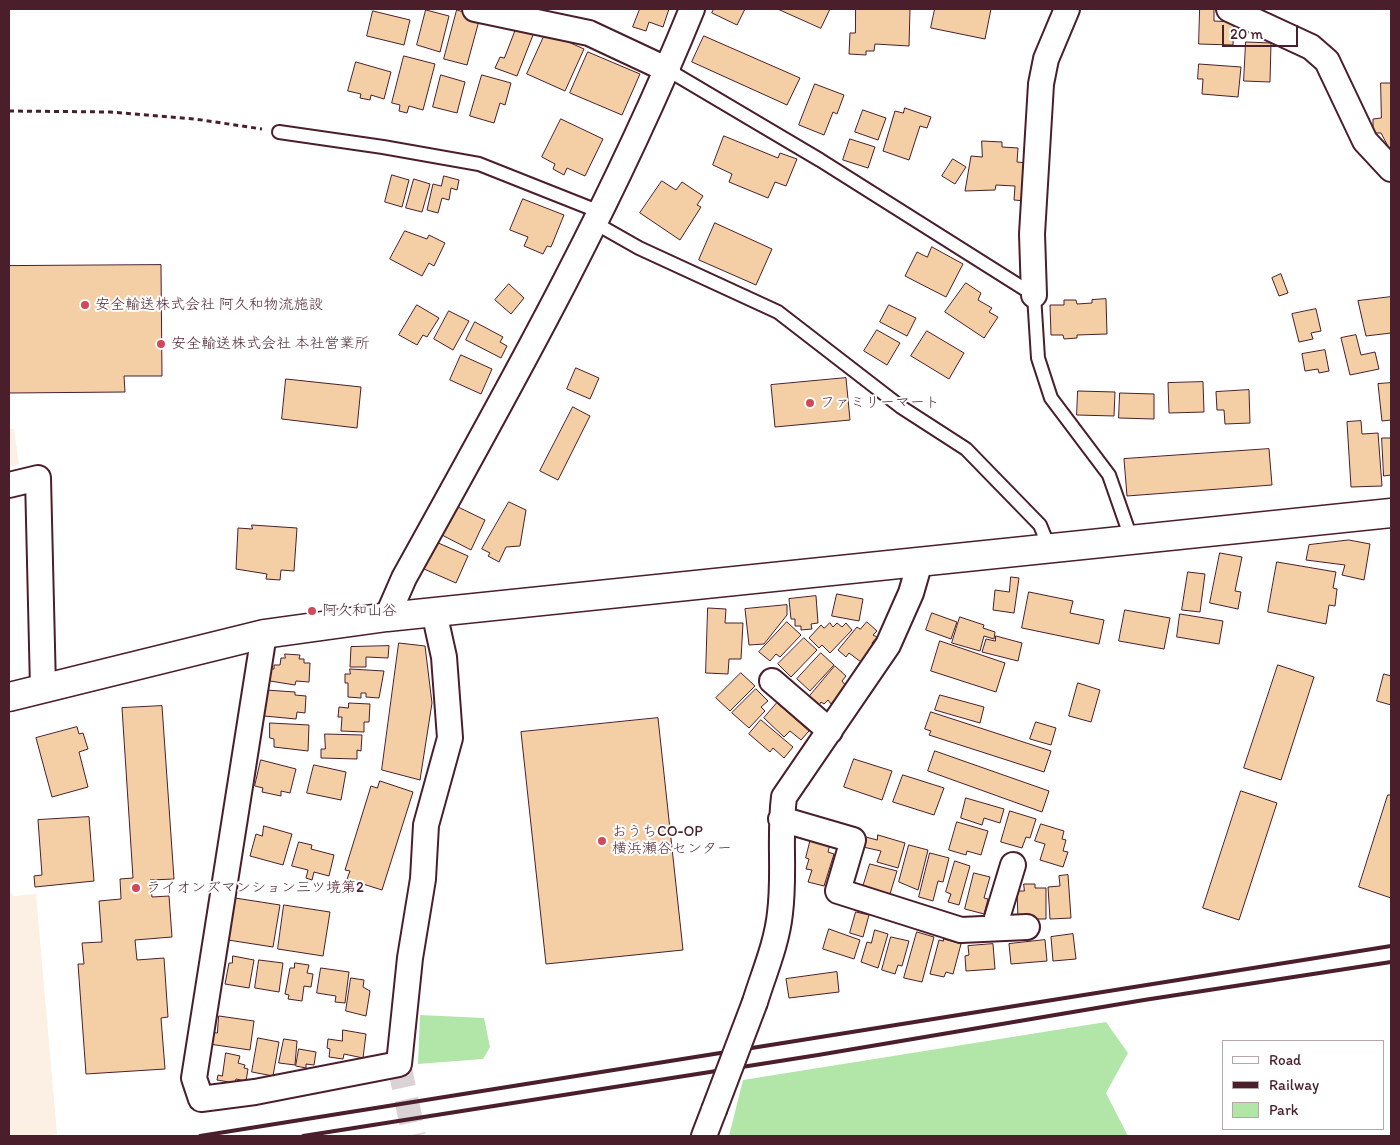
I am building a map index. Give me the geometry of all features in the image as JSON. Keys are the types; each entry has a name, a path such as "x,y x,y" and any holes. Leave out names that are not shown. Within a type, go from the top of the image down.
{"street":[{"path":"475,9 589,33 668,70"},
{"path":"388,617 404,578 530,350 597,217 668,70 692,9"},
{"path":"1034,295 1032,234 1041,84 1046,59 1067,9"},
{"path":"1229,9 1311,47 1327,61 1365,141 1391,168"},
{"path":"9,485 38,478 43,688"},
{"path":"9,697 264,634 388,617 920,562 1131,538 1391,513"},
{"path":"704,1136 755,1002 780,915 783,854 781,819 784,797 888,646 911,593 920,562"},
{"path":"264,634 194,1078 201,1099 255,1092 399,1064 410,958 423,879 426,825 450,738 444,657 434,612"},
{"path":"772,681 830,731"},
{"path":"781,819 853,840 838,891 961,930 1027,927"},
{"path":"994,928 1012,865"}],"lane":[{"path":"668,70 820,160 1034,295 1038,358 1051,398 1109,475 1131,538"},
{"path":"279,132 383,147 479,164 597,217 639,248 778,312 901,407 966,449 1040,525 1049,547"}],"path":[{"path":"9,111 110,112 195,119 279,132"}],"shaded area":[{"path":"9,429 14,429 19,464 9,467"},
{"path":"9,889 13,896 36,894 57,1134 9,1136"}],"green space":[{"path":"420,1015 484,1018 490,1047 483,1059 418,1064"},
{"path":"1106,1022 1128,1053 1106,1093 1128,1136 729,1136 743,1080"}],"building":[{"path":"640,9 669,9 663,27 649,22 646,31 633,27"},
{"path":"714,9 745,9 737,25 712,13"},
{"path":"778,9 830,9 821,28"},
{"path":"856,9 910,9 909,46 875,44 874,51 866,51 866,55 849,54 850,33 855,33"},
{"path":"935,9 991,9 985,39 931,28"},
{"path":"1200,9 1214,9 1214,21 1234,22 1233,45 1199,44"},
{"path":"426,10 449,16 440,52 417,45"},
{"path":"457,10 480,17 467,65 444,59"},
{"path":"373,11 410,20 404,45 367,36"},
{"path":"516,29 533,35 517,76 495,68 500,57 504,58"},
{"path":"546,32 584,49 565,91 527,74"},
{"path":"704,36 800,78 787,105 692,62"},
{"path":"1246,42 1271,43 1270,82 1244,81"},
{"path":"588,52 640,74 622,115 570,93"},
{"path":"404,56 435,64 423,110 409,106 407,113 399,111 400,105 392,103"},
{"path":"356,62 391,72 384,99 371,95 370,100 360,98 361,94 348,91"},
{"path":"1199,64 1241,67 1238,97 1202,94 1203,79 1198,79"},
{"path":"441,75 465,82 457,113 433,107"},
{"path":"482,75 511,83 505,105 500,103 494,123 470,116"},
{"path":"1381,83 1391,83 1391,152 1381,133 1373,133 1373,119 1381,118"},
{"path":"815,84 844,95 837,114 833,112 824,135 799,125"},
{"path":"905,108 931,117 927,128 920,126 909,160 883,151 895,111 903,113"},
{"path":"863,110 886,118 878,140 855,132"},
{"path":"561,119 603,139 585,176 567,168 564,175 553,169 555,164 542,157"},
{"path":"724,136 778,158 780,153 797,159 786,186 775,182 768,198 729,182 732,174 713,165"},
{"path":"850,139 875,147 868,168 843,160"},
{"path":"982,141 1002,142 1002,147 1018,148 1017,162 1028,163 1026,201 1014,200 1015,186 996,185 995,190 965,191 971,156 982,157"},
{"path":"953,159 966,167 955,184 942,176"},
{"path":"392,175 409,180 402,207 385,202"},
{"path":"444,176 459,180 457,190 451,188 449,200 442,198 438,213 427,210 433,184 441,186"},
{"path":"414,179 430,184 422,212 406,208"},
{"path":"662,181 676,190 682,182 703,196 697,205 701,207 680,240 640,213"},
{"path":"523,199 564,215 551,247 547,246 543,254 524,246 528,237 510,230"},
{"path":"715,223 772,249 756,285 699,260"},
{"path":"405,231 427,239 429,235 445,243 434,266 429,263 422,276 390,259"},
{"path":"932,247 963,264 946,297 905,276 917,252 927,257"},
{"name":"安全輸送株式会社 阿久和物流施設","path":"161,265 162,376 124,376 125,392 9,393 9,266"},
{"path":"1281,274 1288,293 1279,296 1272,278"},
{"path":"966,283 981,293 978,300 992,308 989,312 998,317 984,338 945,312"},
{"path":"509,284 524,298 511,314 495,300"},
{"path":"1391,297 1391,333 1366,336 1358,301"},
{"path":"1106,299 1107,334 1077,335 1077,338 1064,339 1063,335 1051,335 1050,305 1064,305 1064,300 1076,300 1077,304 1092,303 1092,300"},
{"path":"417,305 439,318 427,337 423,335 417,345 399,335"},
{"path":"889,305 916,318 907,336 880,322"},
{"path":"1316,309 1321,331 1311,333 1313,339 1299,342 1292,314"},
{"path":"449,311 469,321 453,350 434,339"},
{"path":"475,322 503,337 500,342 507,346 501,358 466,340"},
{"path":"877,330 900,343 887,365 864,351"},
{"path":"927,331 964,353 949,379 911,356"},
{"path":"1356,335 1361,355 1375,352 1379,369 1350,375 1341,338"},
{"path":"1325,350 1329,371 1319,373 1318,369 1305,371 1302,354"},
{"path":"461,355 492,369 481,394 450,380"},
{"path":"576,368 599,378 590,399 567,389"},
{"name":"ファミリーマート","path":"846,378 850,420 775,427 771,385"},
{"path":"286,379 361,387 357,428 282,419"},
{"path":"1203,382 1204,412 1169,413 1168,383"},
{"path":"1391,383 1391,420 1382,421 1378,384"},
{"path":"1249,390 1250,423 1225,424 1224,410 1217,410 1216,392"},
{"path":"1078,391 1115,392 1114,416 1077,415"},
{"path":"1120,393 1154,394 1154,419 1119,418"},
{"path":"573,407 590,416 558,480 540,471"},
{"path":"1361,421 1362,434 1378,433 1382,486 1351,487 1347,422"},
{"path":"1382,438 1391,438 1391,475 1384,476"},
{"path":"1269,449 1272,485 1127,496 1124,459"},
{"path":"509,502 526,510 520,546 506,547 499,562 488,556 490,553 482,549"},
{"path":"456,506 485,520 471,550 442,535"},
{"path":"252,525 297,528 294,571 281,570 280,580 266,579 267,574 236,569 238,528 252,529"},
{"path":"1349,540 1370,544 1364,580 1342,575 1345,565 1306,560 1309,545"},
{"path":"436,542 468,556 456,583 424,569"},
{"path":"1220,553 1242,557 1235,591 1241,592 1238,609 1210,603"},
{"path":"1277,562 1336,572 1333,588 1337,589 1335,606 1329,605 1326,624 1268,612"},
{"path":"1188,572 1205,574 1200,612 1182,610"},
{"path":"1011,577 1019,578 1014,613 993,610 995,590 1009,592"},
{"path":"1029,592 1073,601 1070,613 1104,620 1099,644 1022,628"},
{"path":"837,594 863,599 859,621 832,616"},
{"path":"816,596 818,623 811,624 812,629 801,630 801,626 795,626 795,619 791,619 789,599"},
{"path":"787,605 787,615 764,644 749,645 745,609"},
{"path":"708,608 726,609 725,623 743,623 741,659 729,659 728,674 706,673"},
{"path":"1125,610 1170,618 1164,649 1119,641"},
{"path":"932,613 957,622 951,639 926,630"},
{"path":"1180,614 1223,621 1219,644 1177,637"},
{"path":"960,617 984,625 983,628 995,632 994,639 984,636 980,651 952,643"},
{"path":"787,622 801,635 780,657 776,654 770,661 759,652"},
{"path":"867,622 877,631 873,635 877,637 872,643 874,646 861,662 849,653 846,657 838,650 857,627 860,629"},
{"path":"830,623 833,627 837,623 842,627 846,623 852,630 830,653 822,645 819,648 809,638 821,625 824,628"},
{"path":"996,636 1022,643 1018,661 982,652 986,639 995,641"},
{"path":"804,638 817,650 791,677 778,664"},
{"path":"940,641 1005,663 996,692 931,671"},
{"path":"399,643 425,646 432,703 420,780 382,770"},
{"path":"389,646 388,658 366,657 366,667 350,667 351,647"},
{"path":"821,653 834,665 810,691 797,679"},
{"path":"285,654 300,655 299,659 304,659 304,663 310,663 309,682 296,681 295,685 270,681 270,669 274,669 274,665 280,665 281,658 285,658"},
{"path":"1278,665 1314,677 1281,780 1244,768"},
{"path":"835,666 846,676 842,681 846,686 831,704 828,700 824,704 821,702 819,705 809,697"},
{"path":"350,669 384,671 379,698 366,697 366,693 361,693 361,698 348,697 348,683 345,683 345,674 350,674"},
{"path":"741,673 755,686 730,711 716,698"},
{"path":"1384,674 1391,676 1391,705 1377,701"},
{"path":"1078,683 1100,690 1091,722 1069,716"},
{"path":"756,689 768,701 761,707 765,711 749,728 732,713"},
{"path":"266,690 295,692 295,695 306,696 305,713 297,712 296,719 264,716"},
{"path":"940,695 984,707 980,723 935,710"},
{"path":"349,703 370,704 369,722 364,722 364,732 341,731 342,717 338,717 339,707 348,708"},
{"path":"777,703 809,731 801,740 790,731 784,737 764,718"},
{"name":"ライオンズマンション三ツ境第2","path":"162,706 174,879 150,880 152,897 169,896 172,937 135,940 137,960 164,958 168,1017 161,1018 165,1069 86,1074 78,964 84,964 82,943 102,942 99,901 121,899 120,879 133,878 122,708"},
{"path":"931,712 1051,751 1044,772 929,735 931,731 925,729"},
{"name":"おうちCO-OP 横浜瀬谷センター","path":"658,718 683,950 546,964 521,732"},
{"path":"761,720 793,747 784,758 773,748 770,752 749,734"},
{"path":"1036,722 1056,728 1051,745 1030,739"},
{"path":"270,723 309,725 308,751 274,747 274,739 270,738"},
{"path":"77,727 79,734 83,733 88,749 79,752 88,787 52,797 36,738"},
{"path":"325,734 362,735 361,751 357,750 357,759 321,758 321,749 325,749"},
{"path":"935,751 1049,791 1042,812 928,771"},
{"path":"854,759 892,771 882,800 844,787"},
{"path":"261,760 296,769 290,793 281,791 281,796 262,792 263,788 255,786"},
{"path":"314,765 346,772 341,800 307,793"},
{"path":"903,775 944,788 934,815 893,802"},
{"path":"380,781 413,792 382,890 347,879 350,871 345,870 371,786 377,788"},
{"path":"1241,791 1277,803 1239,920 1203,908"},
{"path":"1388,795 1391,795 1391,898 1359,887"},
{"path":"966,798 1004,809 1000,823 984,818 982,825 961,818"},
{"path":"1010,811 1036,819 1030,838 1026,837 1022,848 1001,842"},
{"path":"89,817 94,881 35,887 34,876 42,875 38,820"},
{"path":"957,822 988,831 981,855 967,851 966,855 949,850"},
{"path":"1041,824 1064,831 1062,839 1066,840 1063,851 1068,852 1063,867 1040,860 1045,844 1035,841"},
{"path":"264,826 292,834 283,865 250,856 256,834 262,836"},
{"path":"878,835 905,843 898,868 877,862 881,851 863,847 866,837 877,840"},
{"path":"811,838 830,844 828,852 834,854 824,886 808,882 812,870 806,869 809,859 806,858"},
{"path":"299,842 312,845 311,849 334,855 329,876 314,872 312,880 306,878 308,870 292,866"},
{"path":"909,845 928,850 918,890 899,882"},
{"path":"930,853 949,858 943,882 938,881 933,901 919,897"},
{"path":"955,861 970,866 959,905 948,902 951,894 946,892"},
{"path":"870,864 897,871 890,894 863,887"},
{"path":"974,873 990,877 984,898 988,899 984,914 965,909"},
{"path":"1068,875 1071,918 1050,919 1048,887 1060,886 1059,876"},
{"path":"1024,884 1035,884 1035,888 1046,888 1046,919 1018,919 1017,891 1024,891"},
{"path":"235,898 280,905 273,947 228,940"},
{"path":"284,905 330,912 323,956 278,949"},
{"path":"856,912 869,915 863,937 850,933"},
{"path":"829,929 860,940 854,959 823,949"},
{"path":"875,930 888,934 878,968 861,962 867,942 871,943"},
{"path":"917,932 934,937 922,982 904,978"},
{"path":"1073,934 1076,959 1053,961 1051,937"},
{"path":"891,937 909,941 902,966 898,965 895,974 882,970"},
{"path":"944,939 961,944 953,974 946,972 944,977 930,974 939,940 943,941"},
{"path":"1045,940 1047,961 1011,964 1009,944"},
{"path":"993,944 995,969 966,971 965,956 969,955 968,946"},
{"path":"233,956 254,960 249,988 225,984 229,963 232,963"},
{"path":"259,960 283,963 279,992 255,988"},
{"path":"295,963 309,965 307,973 313,974 311,987 304,986 302,1001 288,999 289,995 285,994 290,968 294,968"},
{"path":"321,968 349,972 345,1003 335,1002 336,996 317,993"},
{"path":"837,972 839,992 789,998 786,979"},
{"path":"351,978 364,980 363,987 370,991 366,1016 346,1011"},
{"path":"219,1016 254,1021 250,1050 209,1044 210,1032 217,1033"},
{"path":"343,1030 366,1034 363,1058 344,1054 343,1059 329,1057 328,1039 342,1041"},
{"path":"258,1038 279,1042 273,1076 252,1072"},
{"path":"284,1039 297,1041 295,1065 279,1063"},
{"path":"299,1049 316,1052 314,1065 306,1064 306,1068 296,1066"},
{"path":"226,1053 240,1056 238,1063 245,1065 244,1068 248,1069 246,1081 236,1079 235,1083 217,1080 218,1075 222,1076"}],"tunnel":[{"path":"399,1064 414,1136"}],"railway":[{"path":"200,1136 1391,946"},
{"path":"303,1136 1391,962"}],"place":[{"name":"安全輸送株式会社 阿久和物流施設","path":"85,305"},
{"name":"安全輸送株式会社 本社営業所","path":"161,344"},
{"name":"ファミリーマート","path":"810,403"},
{"name":"阿久和山谷","path":"312,611"},
{"name":"おうちCO-OP 横浜瀬谷センター","path":"602,841"},
{"name":"ライオンズマンション三ツ境第2","path":"136,888"}]}
